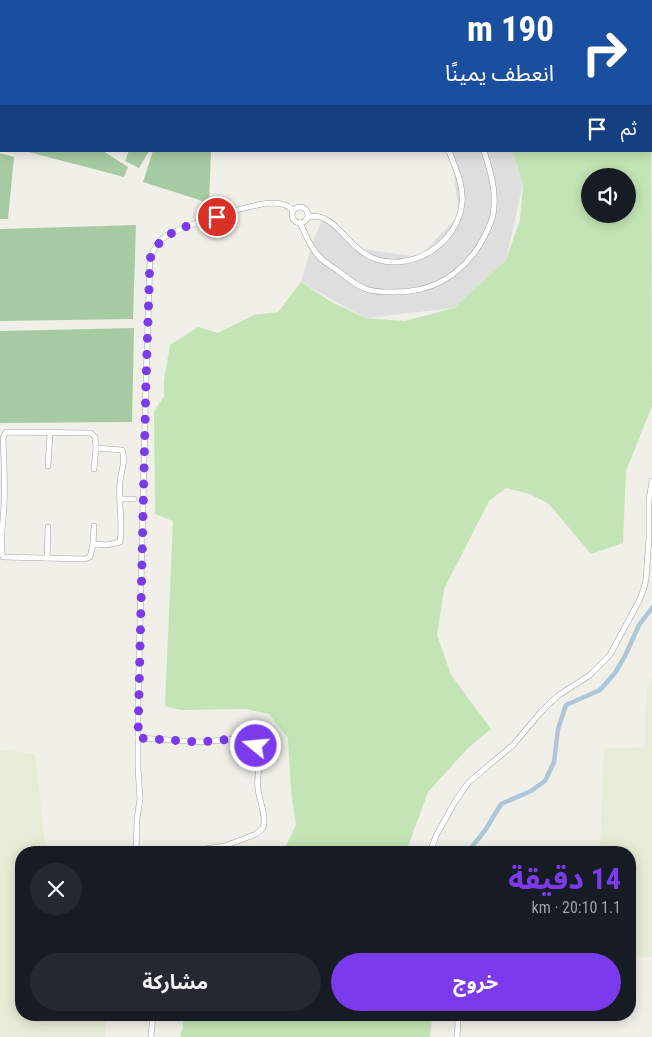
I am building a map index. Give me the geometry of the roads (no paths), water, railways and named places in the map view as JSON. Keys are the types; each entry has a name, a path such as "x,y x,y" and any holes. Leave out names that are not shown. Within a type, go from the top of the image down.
{"street":[{"path":"293,210 292,217 295,222 306,221 308,217 315,215 324,217 356,248 373,258 397,262 419,257 448,238 461,209 462,192 449,152"},
{"path":"300,223 314,251 329,265 356,284 367,289 392,292 416,291 448,278 470,260 485,237 490,226 494,186 484,152"},
{"path":"136,846 140,799 138,738 150,259 155,247 161,240 185,227 249,207 271,203 289,206 293,210"},
{"path":"293,210 298,207 304,208 307,211 308,217"},
{"path":"94,469 96,448 95,437 91,433 11,432 4,434 3,519 0,534 0,552 3,557 85,559 90,557 94,526"},
{"path":"48,466 50,433"},
{"path":"93,544 120,542 120,483 124,453 120,450 96,448"},
{"path":"432,846 456,800 469,782 513,745 540,713 555,699 590,675 610,655 640,600 644,588 649,537 649,500 652,481"},
{"path":"120,499 134,499"},
{"path":"46,558 48,527"},
{"path":"138,738 200,742 247,738 254,742 258,748 259,757 257,783 264,821 263,828 256,834 225,846"},
{"path":"151,1037 152,1021"},
{"path":"457,1037 458,1021"}],"waterway":[{"path":"473,846 486,829 501,804 531,791 545,781 554,762 558,729 566,705 600,690 615,673 639,625 652,608"}]}
